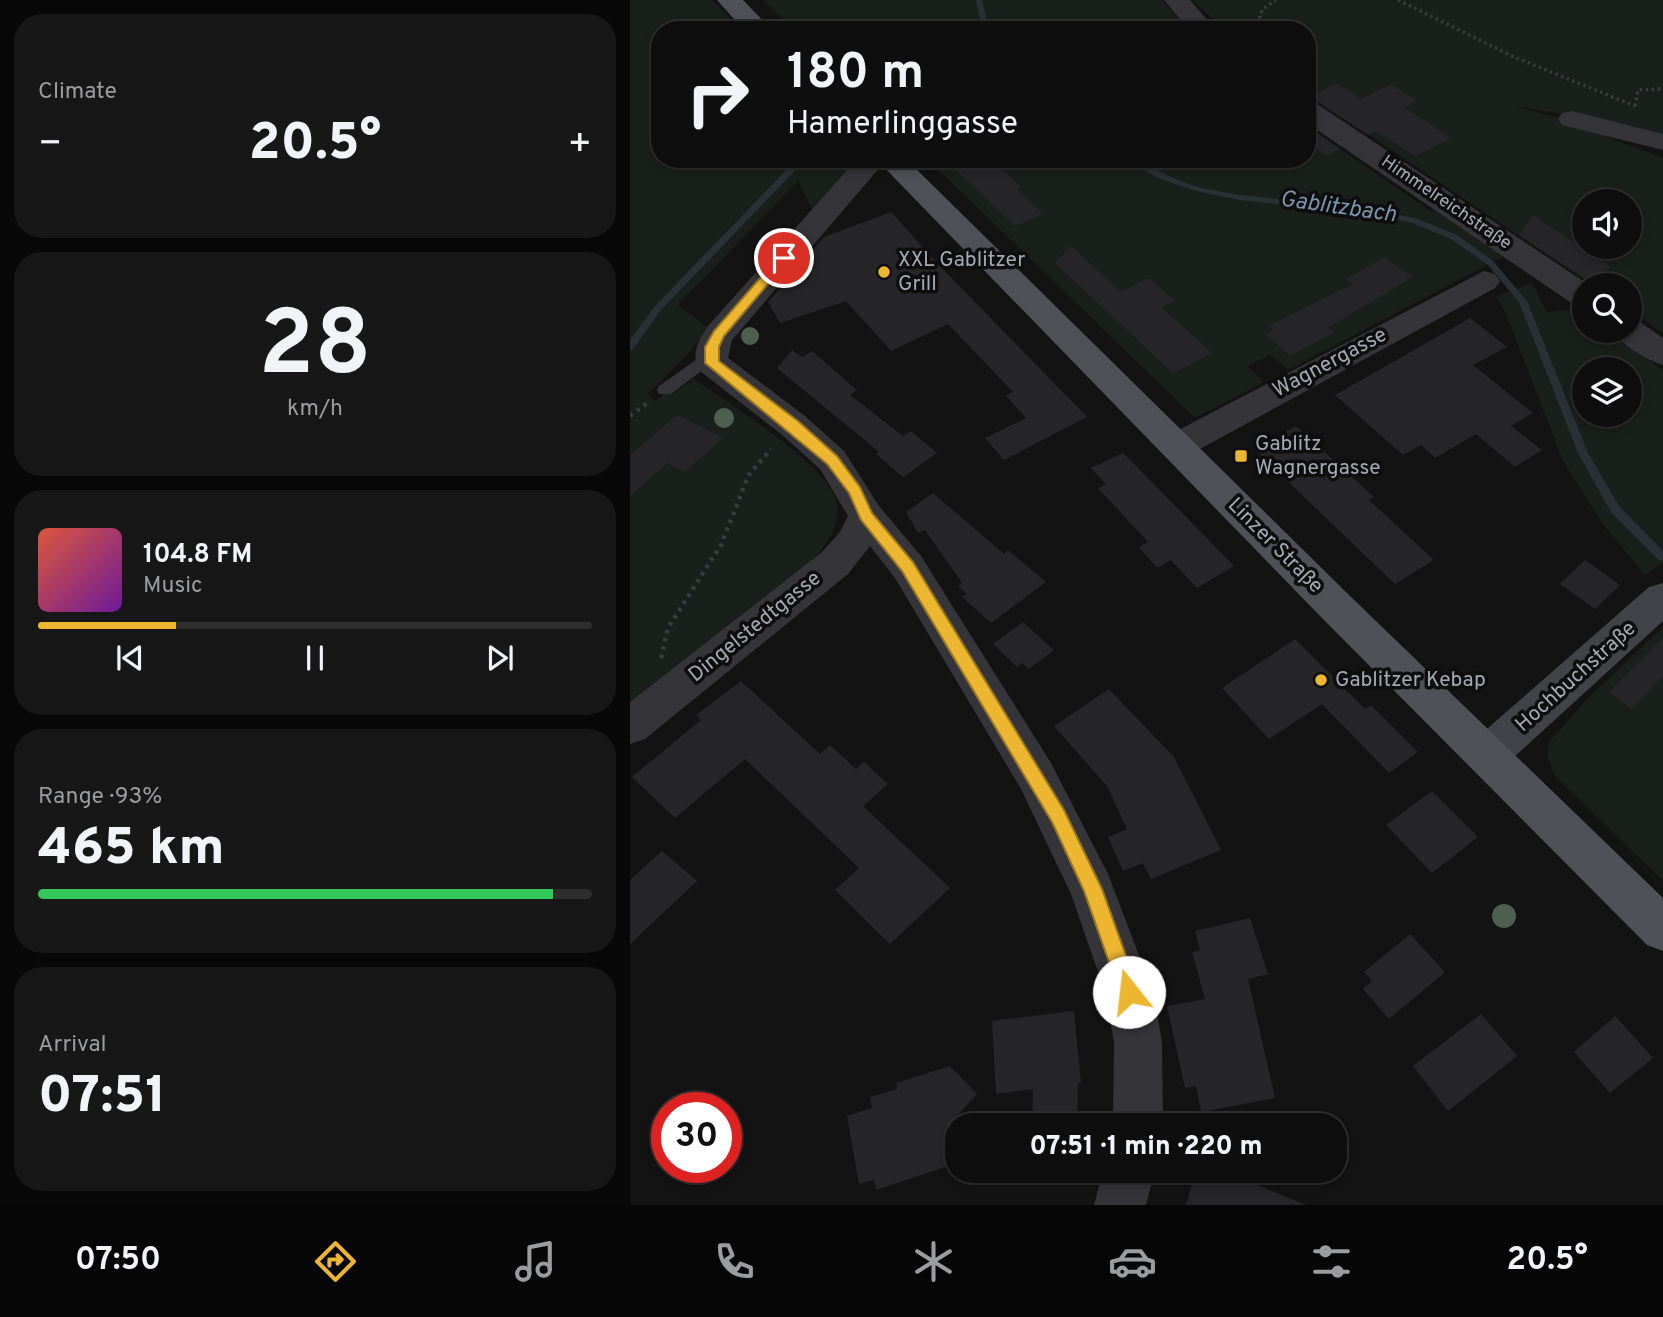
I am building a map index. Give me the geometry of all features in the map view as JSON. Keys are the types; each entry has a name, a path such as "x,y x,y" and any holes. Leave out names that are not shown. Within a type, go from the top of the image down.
{"main road":[{"path":"729,0 750,21"},
{"name":"Linzer Straße","path":"899,168 1663,929"}],"street":[{"path":"1176,0 1195,21"},
{"name":"Himmelreichstraße","path":"1316,116 1572,289"},
{"path":"1572,119 1663,142"},
{"path":"865,168 719,334 710,355 717,369 793,425 832,460 855,491 866,516 908,567 1058,816 1092,889 1129,992 1138,1042 1138,1113"},
{"name":"Wagnergasse","path":"1177,446 1484,281"},
{"path":"1642,339 1663,354"},
{"name":"Dingelstedtgasse","path":"644,715 835,563 854,541 866,516"},
{"name":"Hochbuchstraße","path":"1487,755 1661,600"},
{"path":"1120,1205 1126,1183"}],"lane":[{"path":"665,390 710,355"}],"path":[{"path":"1259,21 1262,10 1276,0"},
{"path":"1398,0 1458,32 1542,70 1635,106 1643,114"},
{"path":"1635,106 1638,90 1663,89"},
{"path":"644,715 668,628 721,545 747,476 793,425"}],"shaded area":[{"path":"630,0 712,0 733,21 651,21 651,168 852,168 812,209 798,181 678,305 709,328 688,354 648,394 655,401 668,391 671,394 694,379 754,420 801,457 833,494 838,510 837,520 824,547 797,578 630,707"},
{"path":"763,0 1162,0 1181,21 785,21"},
{"path":"1192,0 1663,0 1663,137 1636,127 1515,106 1558,118 1663,158 1663,333 1642,319 1642,273 1574,273 1316,99 1316,21 1215,21"},
{"path":"1316,132 1432,212 1446,209 1510,253 1288,370 1270,355 1248,366 1264,382 1195,418 936,168 1316,168"},
{"path":"1532,283 1547,312 1572,309 1572,343 1623,343 1663,370 1663,563 1645,575 1602,523 1563,461 1506,314 1496,296"},
{"path":"1663,627 1663,881 1554,775 1547,755 1549,742 1592,694"}],"building":[{"path":"1336,83 1361,99 1391,84 1417,101 1404,107 1451,138 1415,156 1376,131 1368,135 1316,101 1316,94"},
{"path":"1316,132 1340,149 1326,156 1316,149"},
{"path":"954,168 1001,168 1021,187 1016,189 1043,214 1015,226"},
{"path":"891,212 1087,417 1004,460 985,438 1026,418 1006,396 1013,392 948,324 891,351 846,301 780,323 768,302 824,237"},
{"path":"1533,215 1572,241 1572,259 1599,259 1611,267 1600,273 1576,273 1519,235"},
{"path":"1071,246 1121,292 1149,278 1175,301 1161,307 1212,353 1173,373 1055,263"},
{"path":"1384,257 1413,277 1327,328 1334,333 1290,356 1266,334 1273,330 1269,326 1353,284 1346,279"},
{"path":"1470,318 1507,347 1473,365 1533,413 1511,426 1542,450 1515,467 1476,434 1435,458 1421,445 1403,455 1335,395"},
{"path":"792,350 802,357 812,351 857,390 850,395 903,436 911,431 937,453 903,477 876,454 879,452 777,368"},
{"path":"677,415 723,438 685,472 667,463 630,496 630,455"},
{"path":"1296,426 1374,497 1369,500 1434,560 1395,584 1254,449"},
{"path":"1123,453 1234,566 1197,588 1171,560 1157,568 1139,547 1148,542 1098,488 1106,484 1091,468"},
{"path":"933,493 1004,554 1008,550 1046,582 991,623 962,597 967,594 958,586 962,583 925,530 918,533 906,512"},
{"path":"1585,560 1620,585 1595,609 1560,584"},
{"path":"1023,622 1054,650 1029,669 1022,663 1017,667 993,644"},
{"path":"1663,638 1663,676 1632,709 1609,692"},
{"path":"1295,639 1365,709 1371,705 1418,752 1389,773 1322,704 1269,739 1222,688"},
{"path":"741,681 820,754 830,745 856,769 864,762 888,784 863,806 950,888 890,944 835,890 859,868 745,759 675,818 632,777 701,720 696,715"},
{"path":"1109,689 1174,757 1221,850 1151,879 1143,863 1123,871 1108,837 1127,829 1107,786 1054,726"},
{"path":"1432,791 1478,837 1432,873 1386,825"},
{"path":"662,851 697,881 630,944 630,880"},
{"path":"1250,918 1268,974 1248,979 1275,1098 1201,1112 1196,1086 1185,1088 1167,1006 1205,999 1192,952 1200,950 1195,931"},
{"path":"1410,934 1445,972 1389,1019 1363,989 1372,981 1364,972"},
{"path":"1074,1011 1081,1083 1078,1083 1077,1113 1032,1113 1033,1089 996,1094 992,1021"},
{"path":"1481,1014 1517,1056 1448,1111 1413,1066"},
{"path":"1615,1016 1653,1058 1610,1093 1574,1052"},
{"path":"950,1066 977,1094 960,1113 945,1113 945,1167 876,1190 874,1180 859,1184 847,1116 872,1108 870,1097 897,1089 896,1083"},
{"path":"1192,1183 1252,1183 1306,1205 1186,1205"}],"waterway":[{"name":"Gablitzbach","path":"979,0 984,21"},
{"path":"630,347 658,308 793,168"},
{"name":"Gablitzbach","path":"1145,168 1196,189 1240,198 1330,206 1415,221 1454,237 1490,263 1523,301 1583,453 1615,509 1663,557"}],"place":[{"name":"XXL Gablitzer Grill","path":"884,272"},
{"name":"Gablitz Wagnergasse","path":"1241,456"},
{"name":"Gablitzer Kebap","path":"1321,680"}],"route":[{"path":"784,258 719,334 710,355 712,363 793,425 832,460 855,491 866,516 908,567 1058,816 1092,889 1119,957 1129,992"}]}
